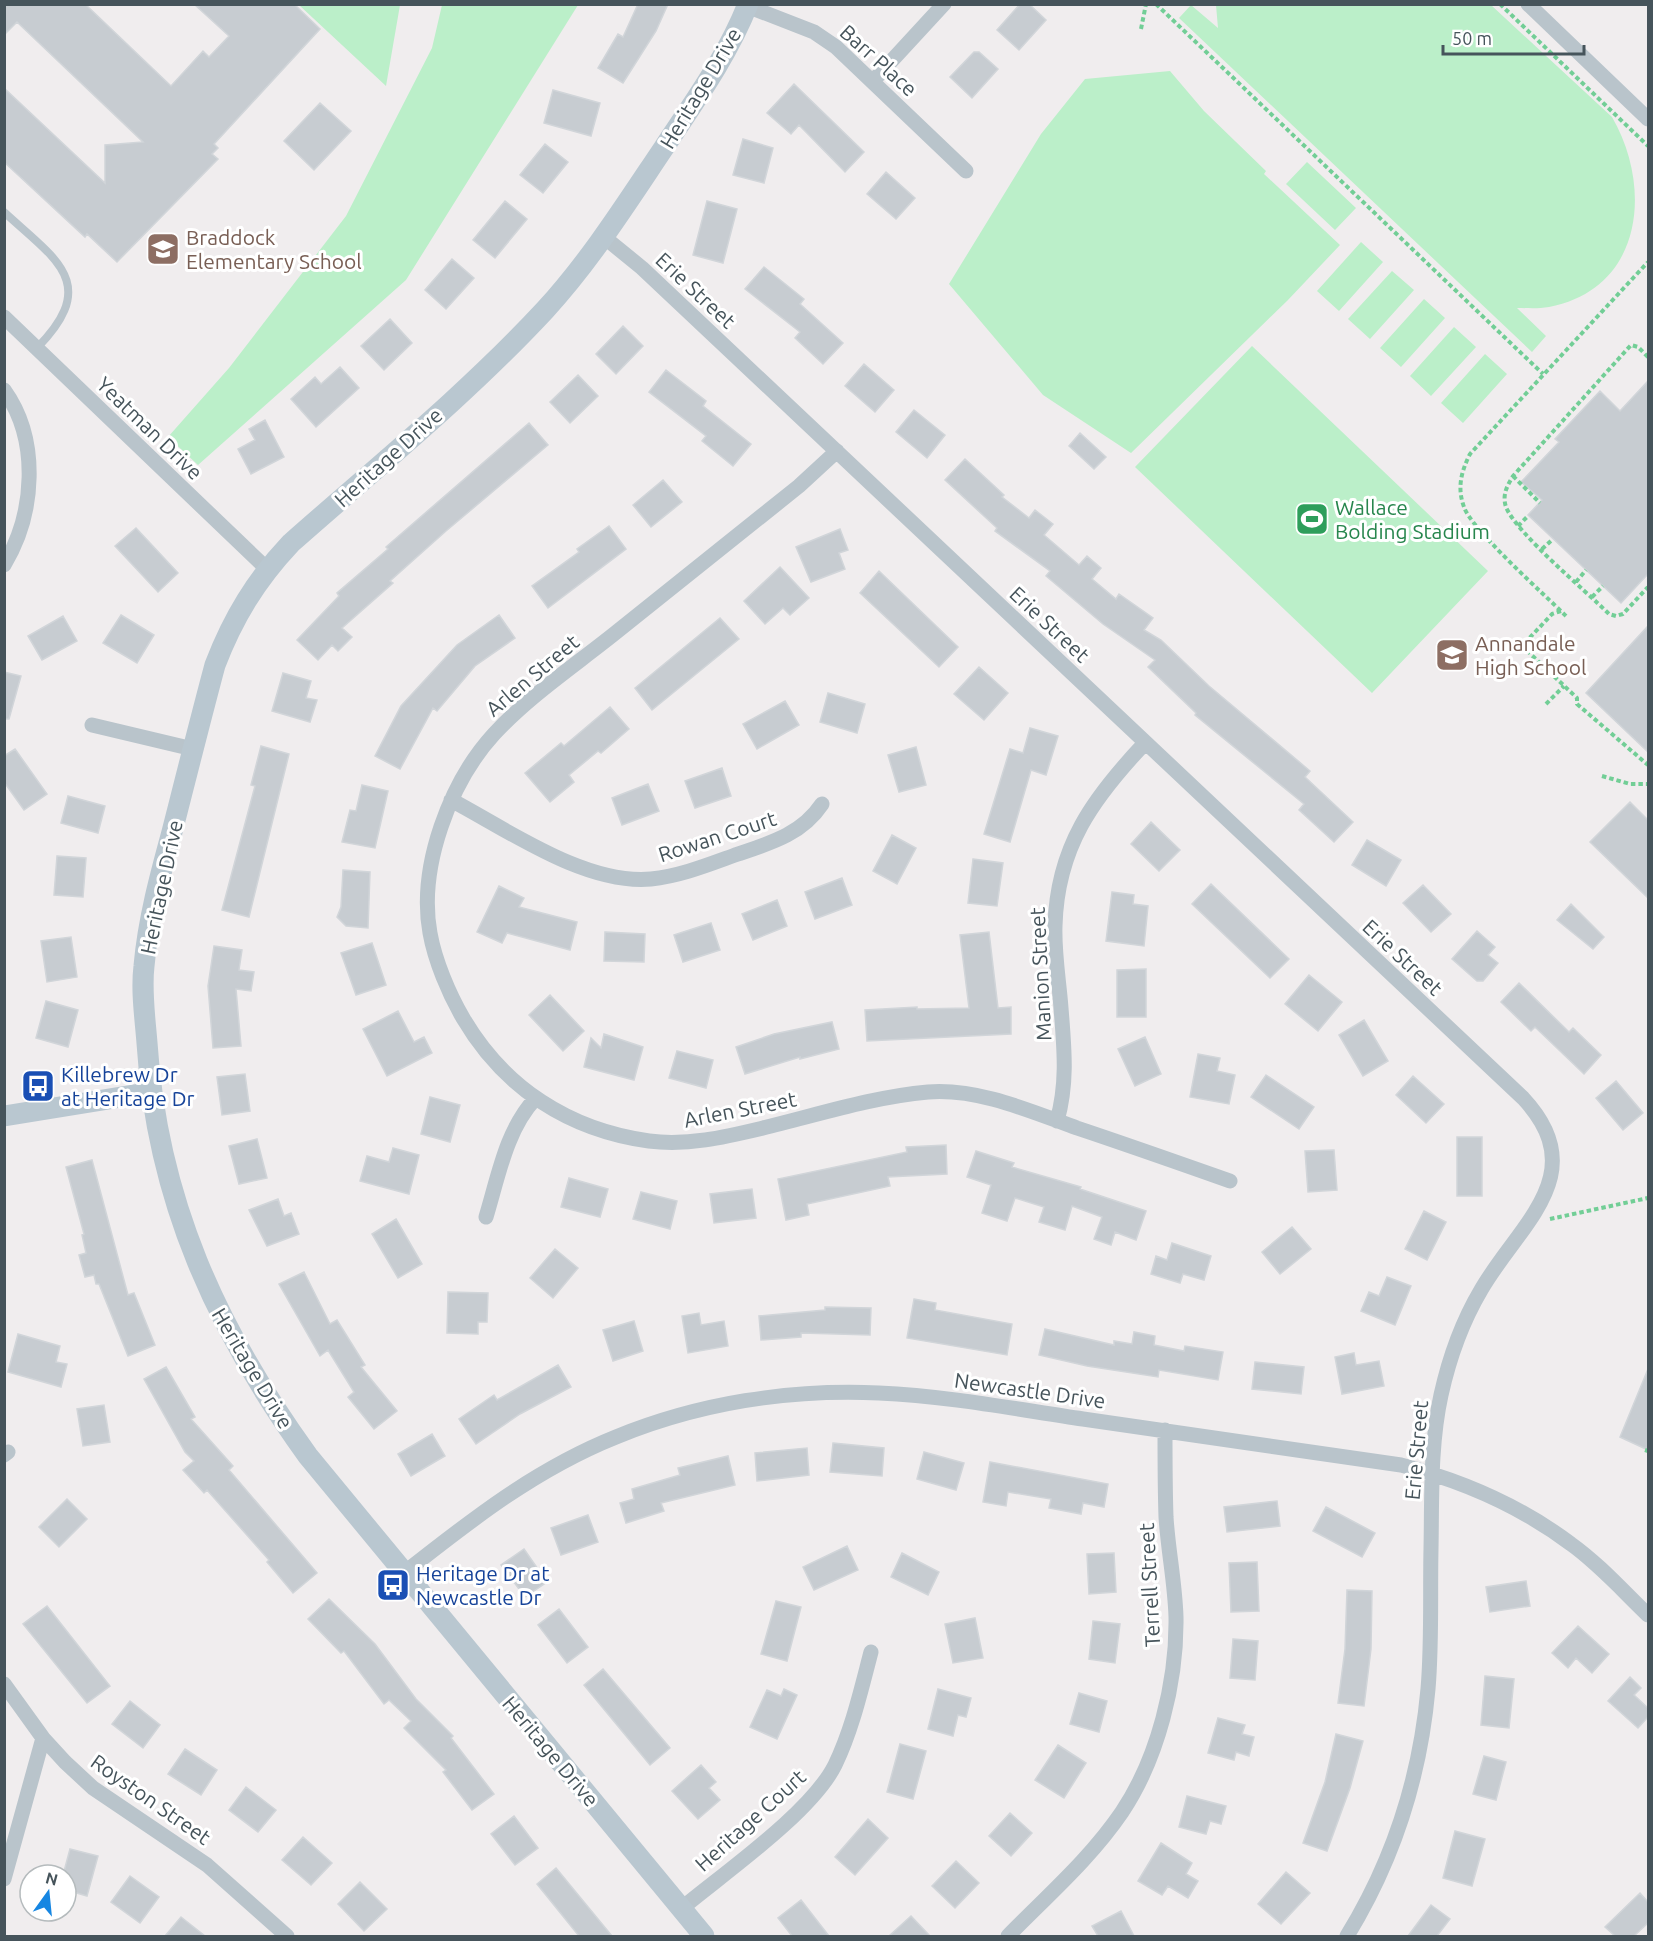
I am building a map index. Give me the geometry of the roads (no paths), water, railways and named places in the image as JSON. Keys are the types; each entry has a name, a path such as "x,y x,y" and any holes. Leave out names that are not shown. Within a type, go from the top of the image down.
{"street":[{"path":"873,81 945,4"},
{"path":"1528,4 1648,119"},
{"name":"Barr Place","path":"748,5 814,32 836,46 966,171"},
{"name":"Heritage Drive","path":"704,1936 404,1573 294,1437 261,1390 221,1319 196,1262 178,1208 163,1151 152,1092 144,1002 145,959 155,898 214,665 227,631 245,598 291,543 499,358 546,308 604,237 719,63 748,5"},
{"name":"Erie Street","path":"604,237 642,268 837,451 1538,1114 1548,1134 1553,1155 1552,1176 1547,1196 1492,1272 1461,1330 1441,1395 1432,1473 1428,1688 1421,1740 1412,1784 1394,1843 1380,1877 1347,1936"},
{"name":"Yeatman Drive","path":"4,317 267,569"},
{"path":"4,390 22,423 29,496 25,521 4,565"},
{"name":"Arlen Street","path":"837,451 799,486 508,719 466,771 451,800 440,831 429,881 427,908 433,947 456,1006 473,1035 513,1081 535,1099 585,1125 616,1135 669,1142 716,1140 882,1099 933,1092 976,1096 1230,1180"},
{"path":"92,725 193,749"},
{"name":"Manion Street","path":"1057,1121 1064,1095 1066,1070 1054,928 1057,894 1065,861 1093,802 1145,743"},
{"name":"Rowan Court","path":"451,800 578,867 627,880 652,879 681,873 782,839 802,827 822,804"},
{"path":"4,1116 152,1092"},
{"path":"486,1217 518,1121 535,1099"},
{"name":"Newcastle Drive","path":"404,1573 479,1513 523,1483 570,1457 627,1432 671,1417 722,1405 795,1395 880,1393 1165,1430 1401,1465 1432,1473 1497,1498 1534,1518 1593,1561 1648,1615"},
{"name":"Terrell Street","path":"1008,1936 1104,1836 1122,1811 1138,1782 1156,1739 1167,1694 1176,1616 1166,1516 1165,1430"},
{"name":"Heritage Court","path":"681,1909 792,1816 818,1790 834,1767 846,1740 871,1652"},
{"name":"Royston Street","path":"4,1684 43,1738 93,1788 207,1865 287,1936"},
{"path":"4,1879 43,1738"}],"lane":[{"path":"4,212 60,263 68,281 68,299 62,317 37,348"}],"place":[{"name":"Braddock Elementary School","path":"163,249"},
{"name":"Wallace Bolding Stadium","path":"1312,519"},
{"name":"Annandale High School","path":"1452,655"},
{"name":"Killebrew Dr at Heritage Dr","path":"38,1086"},
{"name":"Heritage Dr at Newcastle Dr","path":"393,1585"}]}
